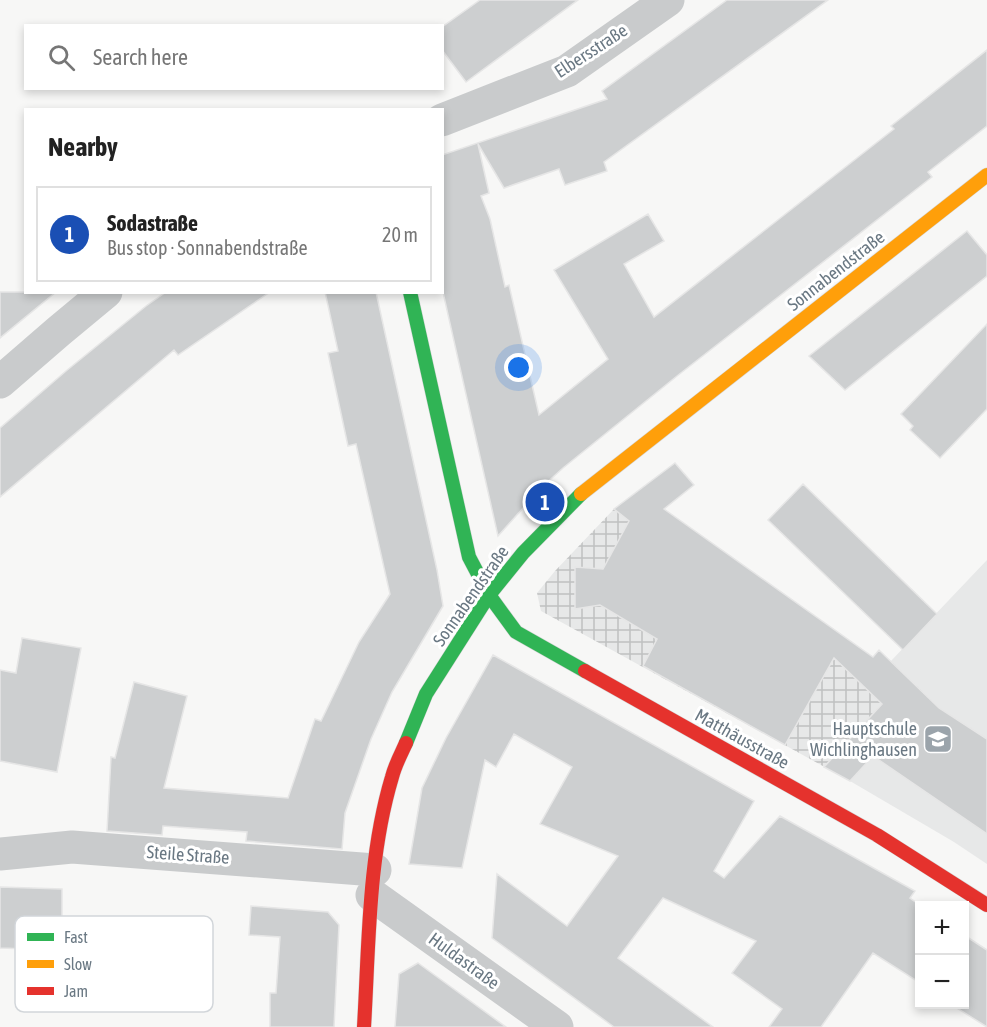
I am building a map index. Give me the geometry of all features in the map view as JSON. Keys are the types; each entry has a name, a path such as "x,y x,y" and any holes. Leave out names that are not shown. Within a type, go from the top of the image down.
{"street":[{"name":"Elbersstraße","path":"452,117 567,71 668,0"},
{"name":"Sonnabendstraße","path":"364,1027 379,835 392,776 426,694 489,595 523,553 585,490 987,175"},
{"path":"0,382 104,294"},
{"name":"Matthäusstraße","path":"410,294 469,557 489,595 516,632 877,835 987,905"},
{"name":"Steile Straße","path":"0,854 72,847 374,882"},
{"name":"Huldastraße","path":"374,882 556,1027"}],"shaded area":[{"path":"614,509 744,602 759,587 866,688 891,661 928,697 850,781 541,611 537,593"},
{"name":"Hauptschule Wichlinghausen","path":"987,560 987,864 850,781 927,697 891,661"}],"building":[{"path":"480,0 578,0 466,82 444,53 444,26"},
{"path":"727,0 828,0 604,162 607,171 565,185 559,169 504,188 478,144 489,193 481,196 490,219 505,287 509,285 539,415 608,359 554,270 648,214 664,241 624,264 654,317 894,129 891,126 987,50 987,126 928,172 932,177 563,468 542,487 498,536 443,294 444,154 607,99 602,91"},
{"path":"967,231 987,255 987,276 845,390 809,356"},
{"path":"0,292 54,294 0,338"},
{"path":"163,294 267,294 178,355 174,350 0,497 0,428"},
{"path":"325,294 376,294 443,606 392,692 371,739 345,813 342,849 246,841 247,832 163,826 162,835 107,831 111,757 115,758 134,682 187,696 164,788 288,798 315,719 321,721 359,642 390,594 356,444 348,446 328,353 338,351"},
{"path":"987,324 987,409 940,458 910,430 913,426 901,414"},
{"path":"675,463 694,485 664,509 873,657 879,650 939,708 987,739 987,834 873,756 850,781 824,767 882,704 834,658 785,745 643,666 657,639 600,605 575,609 575,567 603,569 629,521 614,509"},
{"path":"803,484 937,614 903,650 768,520"},
{"path":"22,638 81,648 57,772 0,761 0,670 16,673"},
{"path":"493,655 754,801 714,871 724,878 780,816 915,891 910,898 915,902 915,980 873,953 821,1027 769,1027 782,1009 732,973 756,941 663,898 618,958 713,1027 614,1027 492,938 497,874 567,926 618,856 540,824 572,767 514,734 496,767 485,760 462,868 409,864 422,788 446,738"},
{"path":"0,887 62,889 62,916 15,916 15,949 0,948"},
{"path":"251,906 328,912 339,925 334,1027 270,1027 270,993 276,993 280,937 249,935"},
{"path":"969,938 987,950 987,1027 958,1009 969,1009"},
{"path":"418,963 506,1027 395,1027 399,974"}],"traffic: fast":[{"path":"410,294 469,557 489,595 516,632 585,671"},
{"path":"406,743 426,694 489,595 523,553 581,494"}],"traffic: slow":[{"path":"581,494 987,175"}],"traffic: jam":[{"path":"585,671 877,835 987,905"},
{"path":"364,1027 371,901 378,838 393,773 406,743"}],"place":[{"name":"Sodastraße","path":"545,502"},
{"name":"Hauptschule Wichlinghausen","path":"938,739"}]}
